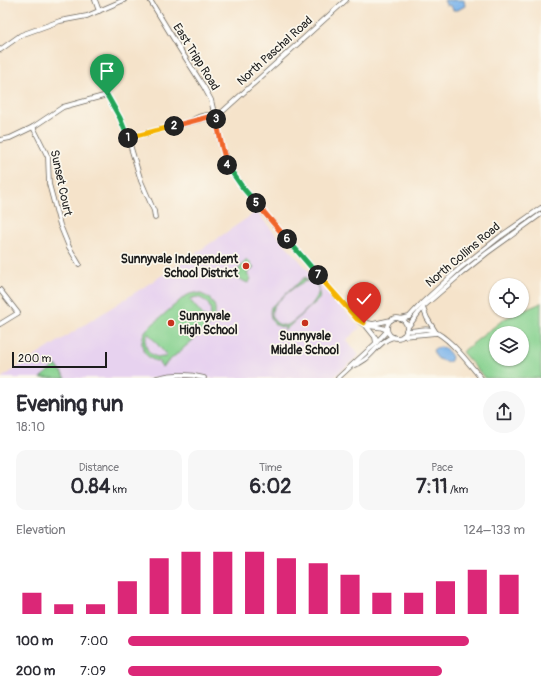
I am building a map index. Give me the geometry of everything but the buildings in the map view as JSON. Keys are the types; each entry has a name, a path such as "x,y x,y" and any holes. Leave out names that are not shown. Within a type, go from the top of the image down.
{"street":[{"path":"95,0 99,11"},
{"path":"0,50 21,35 60,21 88,16 124,0"},
{"name":"East Tripp Road","path":"150,0 211,100 228,167 262,211 357,319 367,327"},
{"name":"North Paschal Road","path":"216,115 221,113 346,0"},
{"path":"0,140 10,138 32,127 63,107 107,95 120,118 128,138 141,181 154,211 155,218"},
{"path":"128,138 190,122 195,118 216,115"},
{"name":"Sunset Court","path":"32,127 48,157 49,184 60,225 69,247 79,264"},
{"name":"North Collins Road","path":"400,319 409,317 501,236 541,208"},
{"name":"North Collins Road","path":"468,265 541,214"},
{"path":"523,221 526,225"},
{"name":"North Collins Road","path":"406,329 423,308 445,285"},
{"path":"0,290 18,313 0,324"},
{"path":"423,308 426,318 437,333 449,342 481,378"},
{"path":"357,319 364,323 373,324 400,319 405,323 406,329 403,336"},
{"path":"338,378 354,365 357,360 376,343 387,330 387,325 391,320"},
{"path":"367,327 379,327 387,330 393,337"},
{"path":"367,327 375,337 376,343"},
{"path":"406,329 412,331 426,329 437,333"},
{"path":"354,365 363,362 370,357 383,342 393,337 398,338 403,336 437,333"},
{"path":"157,378 175,375 190,375 204,378"}],"shaded area":[{"path":"256,212 360,328 346,340 359,355 333,378 1,378 183,262"}],"green space":[{"path":"247,260 254,267 247,274 251,279 248,283 239,278 238,275 239,269"},
{"path":"305,277 306,278 304,280 312,281 317,285 320,291 319,299 307,310 313,303 319,290 315,284 307,281 294,288 275,305 272,316 275,321 281,325 288,325 306,311 285,330 284,329 286,327 278,326 273,322 270,315 271,307"},
{"path":"196,293 211,300 214,304 215,314 210,325 162,367 159,364 160,362 146,355 142,346 143,336 146,330 184,297","holes":["196,297 204,300 209,306 211,313 208,321 189,299","149,334 167,356 157,357 149,352 146,344"]},
{"path":"541,302 541,378 485,378 462,352 489,331 489,366 529,366 529,326 495,326 506,318 529,318 529,308"},
{"path":"56,365 66,378 40,378"}],"water":[{"path":"444,0 464,0 465,6 458,10 453,10 451,6 446,5"},
{"path":"441,347 451,354 452,358 450,362 437,358 433,350"}],"place":[{"name":"Sunnyvale Independent School District","path":"246,266"},
{"name":"Sunnyvale High School","path":"171,323"},
{"name":"Sunnyvale Middle School","path":"305,323"}],"route":[{"path":"107,95 120,118 128,138 195,122 216,115 222,147 228,167 262,211 357,319 364,323"}]}
